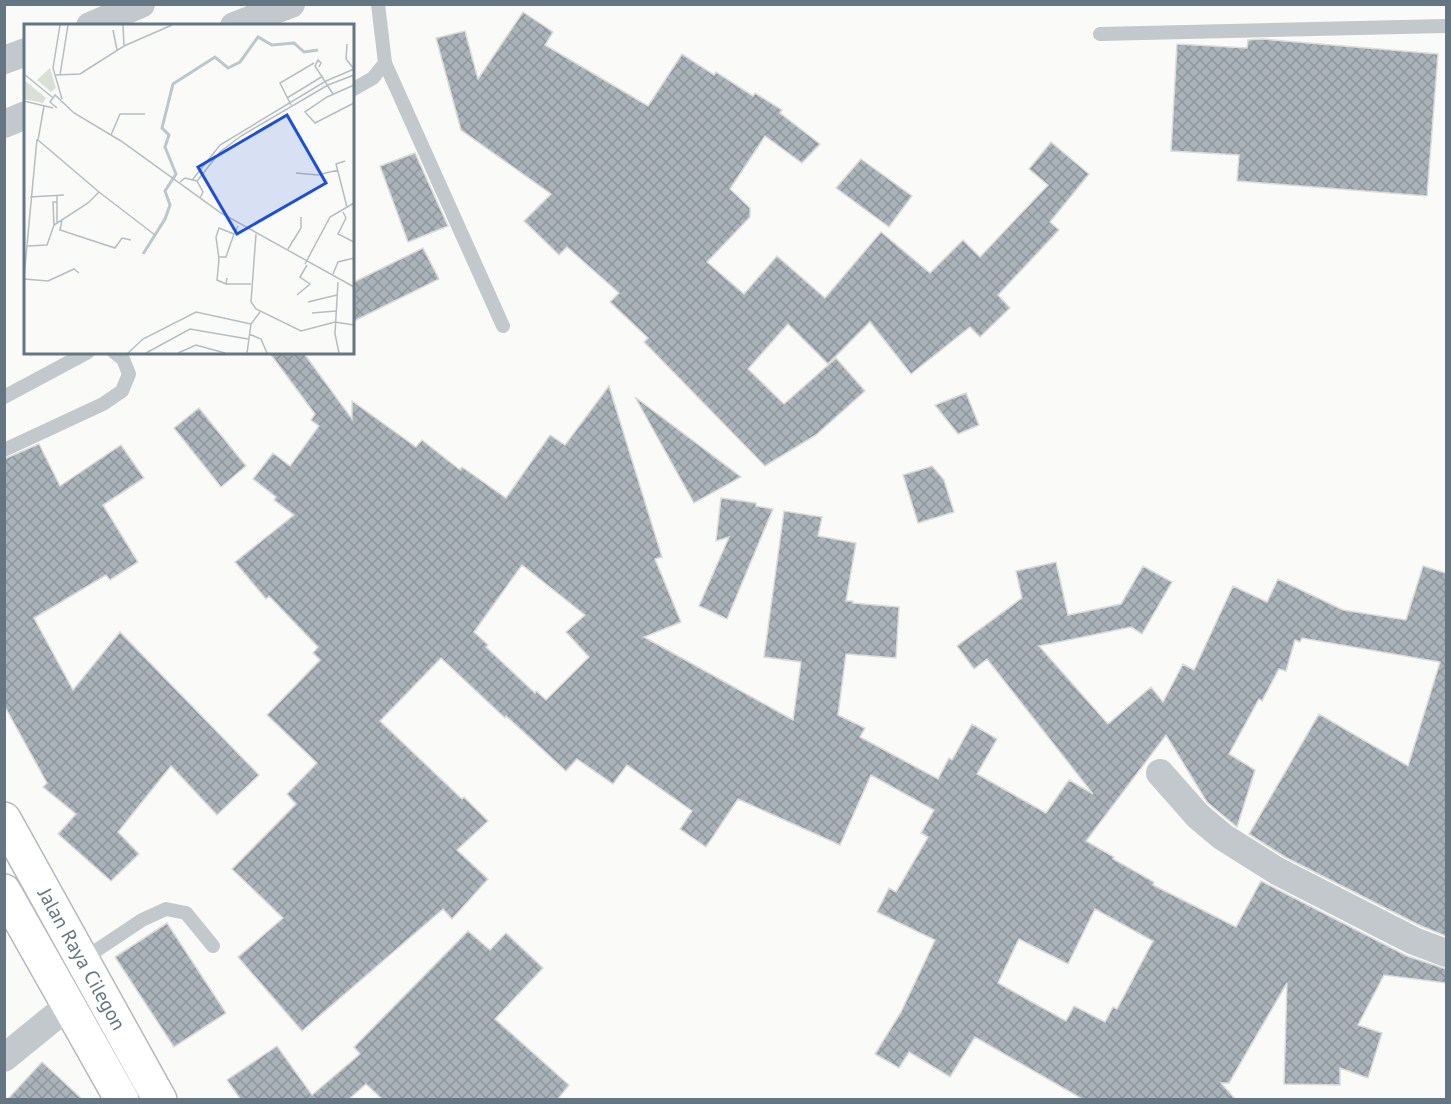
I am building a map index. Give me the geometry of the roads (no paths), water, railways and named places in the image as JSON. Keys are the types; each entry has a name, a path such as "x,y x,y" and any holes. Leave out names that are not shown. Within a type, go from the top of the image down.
{"highway":[{"name":"Jalan Raya Cilegon","path":"4,819 160,1100"},
{"name":"Jalan Raya Cilegon","path":"4,891 122,1100"}],"street":[{"path":"95,24 141,4"},
{"path":"239,24 291,4"},
{"path":"4,60 24,53"},
{"path":"4,124 24,116"},
{"path":"1160,773 1198,816 1223,837 1277,871 1414,941 1446,953"},
{"path":"4,1058 69,1005"}],"lane":[{"path":"378,4 385,63 503,326"},
{"path":"1100,33 1446,26"},
{"path":"354,89 374,78 385,63"},
{"path":"4,397 84,354"},
{"path":"4,450 103,404 122,391 129,374 123,359 117,354"},
{"path":"82,960 142,920 166,909 186,913 213,946"}]}
